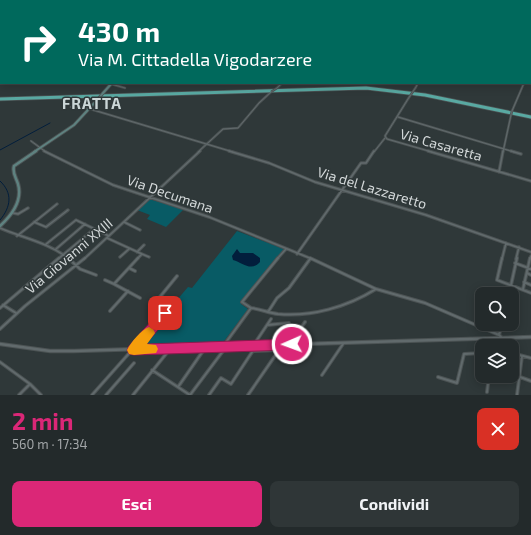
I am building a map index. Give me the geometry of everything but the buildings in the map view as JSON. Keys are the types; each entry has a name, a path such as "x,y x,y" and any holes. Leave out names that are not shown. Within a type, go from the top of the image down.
{"highway":[{"path":"0,99 366,88 425,95 531,117"}],"main road":[{"path":"0,227 13,213 19,192 12,169 16,164 74,125 112,84"}],"street":[{"path":"201,0 207,0"},
{"path":"112,84 125,88"},
{"name":"Via Giovanni XXIII","path":"0,328 16,313 76,266 226,128 238,128 259,103 281,84"},
{"name":"Via Casaretta","path":"418,84 385,138 531,181"},
{"path":"499,172 512,111 524,84"},
{"name":"Via del Lazzaretto","path":"72,107 90,108 206,145 269,163 315,182 426,214 531,252"},
{"path":"398,117 521,154"},
{"path":"297,254 341,189 361,163 366,163 385,138"},
{"name":"Via Decumana","path":"31,141 39,148 113,185 149,198 209,216 338,270 376,289 418,301 499,335"},
{"path":"17,236 57,204"},
{"path":"13,213 18,214 28,208"},
{"path":"34,222 46,227 68,210"},
{"path":"45,245 76,220 130,249 149,257"},
{"path":"124,222 140,230"},
{"path":"55,250 85,224"},
{"path":"0,227 17,236 45,245 55,250 76,266 96,276"},
{"path":"0,308 94,229"},
{"path":"506,243 497,280 511,284 531,293"},
{"path":"137,252 144,244"},
{"path":"510,287 519,247"},
{"path":"120,257 130,249"},
{"path":"286,249 242,302 250,308 279,314 315,312 355,300 376,289"},
{"path":"114,284 142,254"},
{"path":"523,290 524,282 530,268 531,256"},
{"path":"268,312 278,298 289,288 310,259"},
{"path":"515,263 530,268"},
{"path":"129,268 135,271"},
{"path":"527,274 531,275"},
{"path":"92,395 162,318 165,313 154,307 155,303 177,276"},
{"path":"105,280 140,298"},
{"path":"524,282 531,285"},
{"path":"110,311 128,292"},
{"path":"3,305 16,313"},
{"path":"152,370 190,395 225,347 230,335 250,308"},
{"path":"209,395 220,378 232,384 271,319"},
{"path":"292,344 293,339 305,322"},
{"path":"267,325 289,323"},
{"path":"500,331 499,335 503,338"},
{"path":"0,344 50,351 133,350 531,337"},
{"path":"322,375 343,343"},
{"path":"248,395 279,350 280,345"},
{"path":"178,387 206,348"},
{"path":"132,395 170,349"},
{"path":"253,351 279,350"},
{"path":"438,376 457,383 464,354 475,353"},
{"path":"519,355 531,358"},
{"path":"522,356 519,377 531,381"},
{"path":"1,363 30,384 41,395"},
{"path":"106,395 134,363"},
{"path":"487,392 488,383"},
{"path":"517,395 518,383"},
{"path":"19,395 30,384"}],"shaded area":[{"path":"149,199 183,210 166,227 147,219 150,215 137,210"},
{"path":"237,231 284,249 243,300 241,304 248,309 222,344 137,347 188,287 192,288"},
{"path":"237,249 240,253 253,253 260,258 260,262 257,265 250,267 233,260 232,256"}],"waterway":[{"path":"0,150 50,123"},
{"path":"0,181 9,195 8,205 0,220"}],"slow traffic":[{"path":"149,333 134,350 152,349"}],"district":[{"name":"FRATTA","path":"92,104"}],"route":[{"path":"165,313 134,350 292,344"}]}
